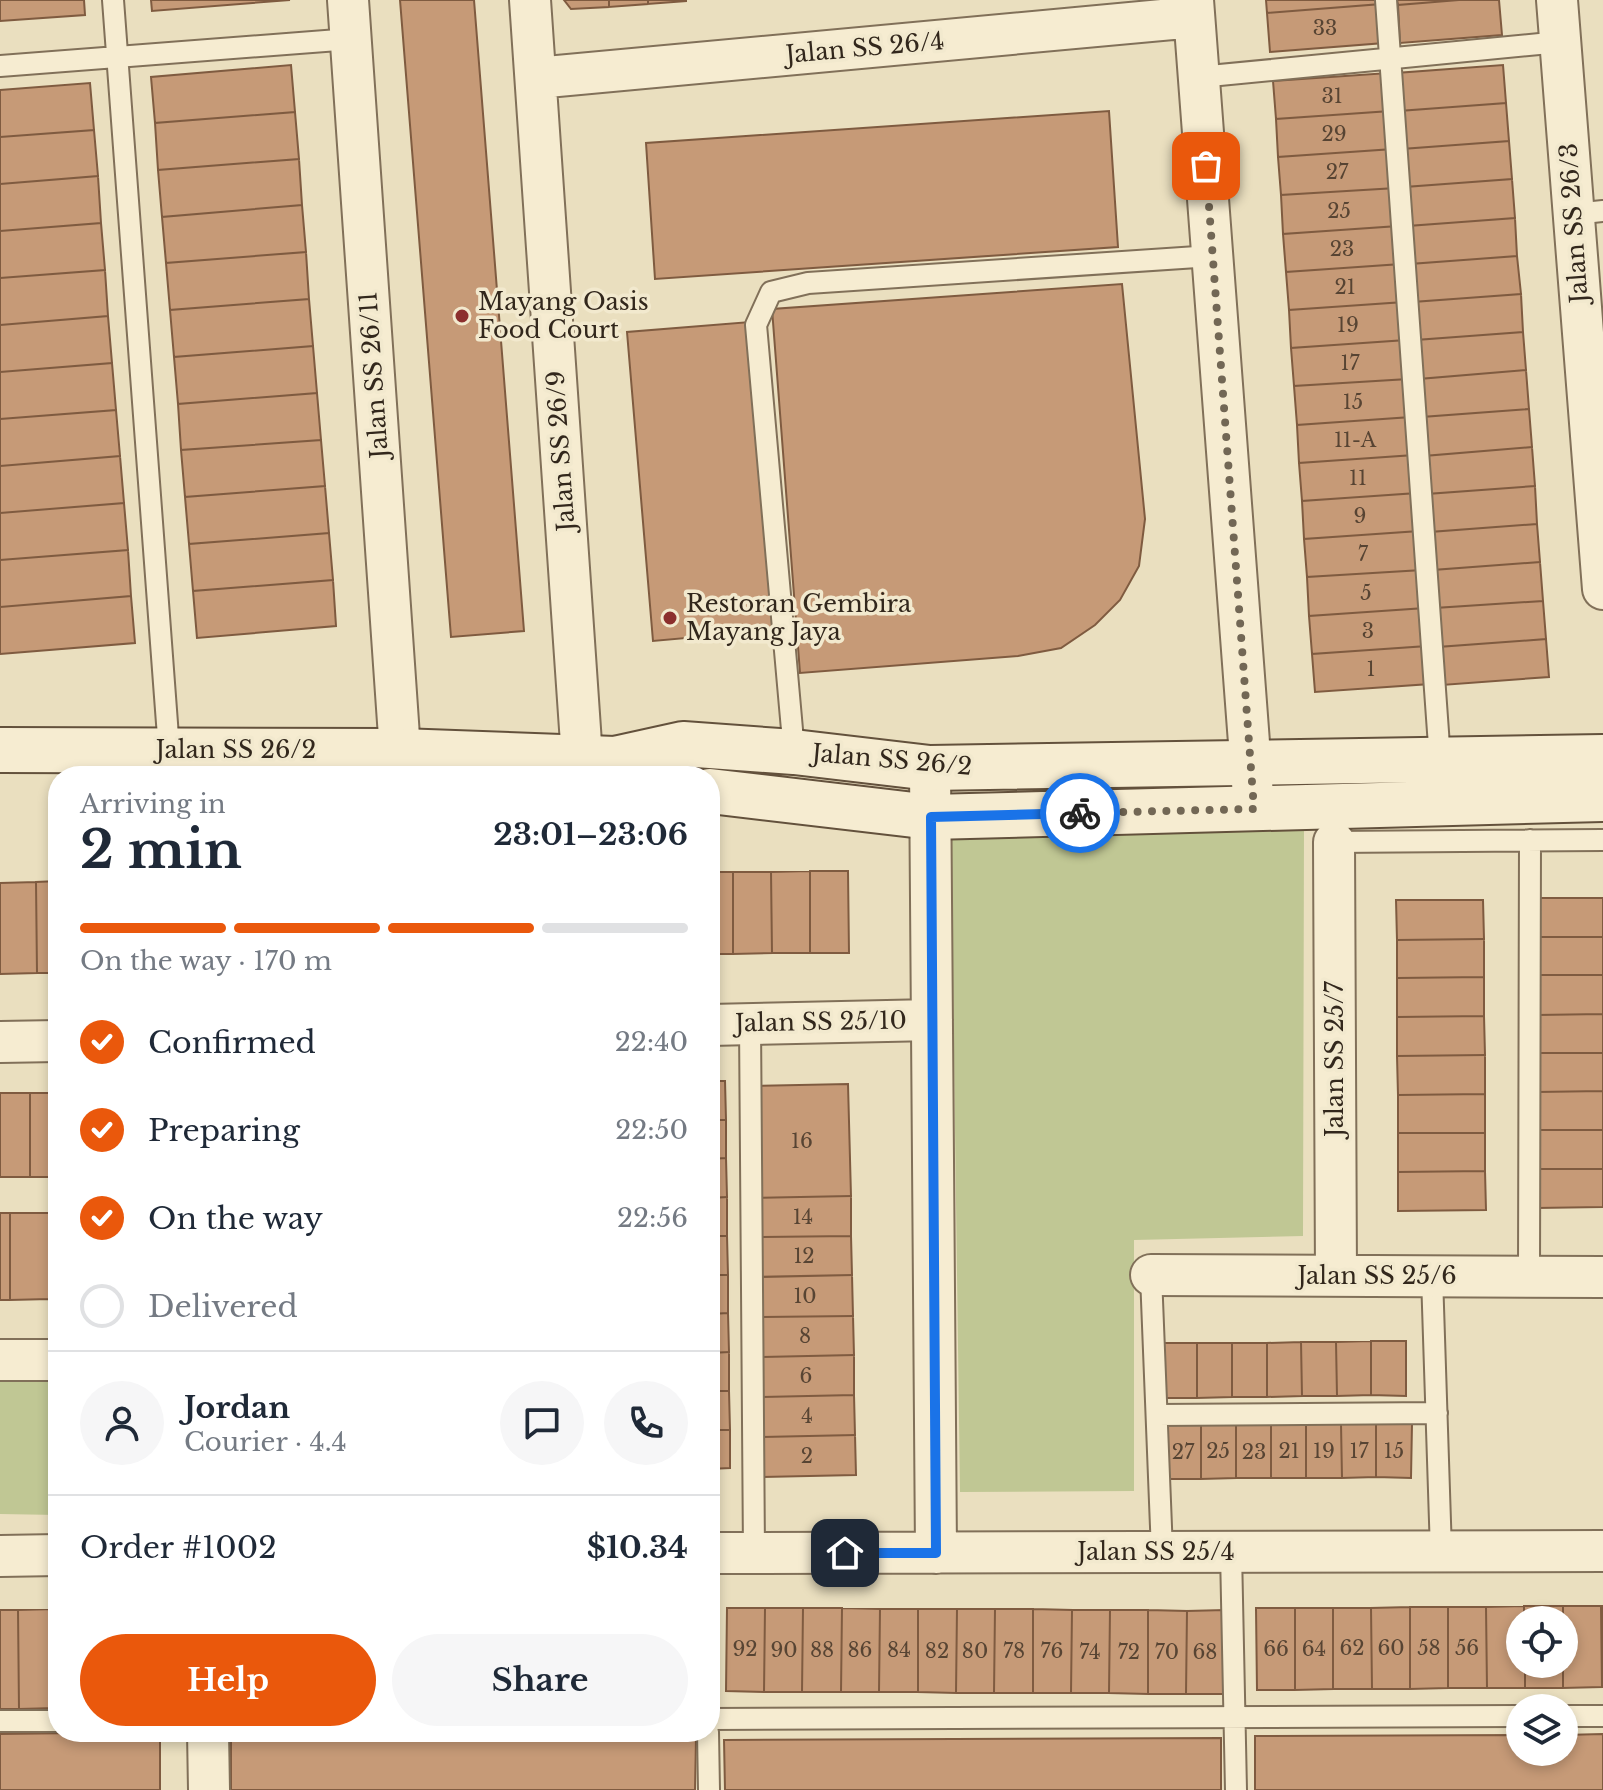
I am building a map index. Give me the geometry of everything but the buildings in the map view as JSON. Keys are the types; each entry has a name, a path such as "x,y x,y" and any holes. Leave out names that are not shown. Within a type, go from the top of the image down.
{"street":[{"name":"Jalan SS 26/9","path":"530,0 536,78 617,764"},
{"name":"Jalan SS 26/3","path":"1557,0 1560,42 1588,212 1603,589"},
{"name":"Jalan SS 26/4","path":"536,78 1193,9"},
{"path":"1193,9 1254,809"},
{"name":"Jalan SS 26/11","path":"350,19 400,751"},
{"name":"Jalan SS 26/2","path":"0,750 400,751 617,764 683,744 794,752 930,768 1603,757"},
{"path":"930,768 936,1553"},
{"name":"Jalan SS 26/2","path":"720,792 931,817 1603,799"},
{"name":"Jalan SS 25/7","path":"1334,842 1336,1276"},
{"name":"Jalan SS 25/10","path":"720,1025 932,1020"},
{"path":"0,1042 48,1041"},
{"name":"Jalan SS 25/6","path":"1151,1275 1603,1277"},
{"path":"0,1360 48,1360"},
{"name":"Jalan SS 25/4","path":"720,1553 1603,1551"},
{"path":"0,1556 48,1555"},
{"path":"208,1742 209,1790"}],"lane":[{"path":"113,0 169,750"},
{"path":"1386,0 1440,760"},
{"path":"0,66 117,57 350,19"},
{"path":"1199,77 1560,42"},
{"path":"794,752 756,325 771,292 808,283 1212,256"},
{"path":"1529,1277 1530,840"},
{"path":"1334,842 1603,840"},
{"path":"750,1024 754,1553"},
{"path":"1151,1275 1162,1552"},
{"path":"1432,1276 1441,1552"},
{"path":"1157,1415 1437,1413"},
{"path":"1231,1552 1236,1790"},
{"path":"720,1719 1506,1716"},
{"path":"1578,1716 1603,1716"},
{"path":"0,1721 48,1721"},
{"path":"708,1742 709,1790"}],"green space":[{"path":"1304,827 1303,1236 1134,1240 1134,1491 960,1492 951,836"},
{"path":"48,1378 48,1515 0,1514 0,1379"}],"way so far":[{"path":"1080,813 1254,809 1206,166"}],"place":[{"name":"Mayang Oasis Food Court","path":"462,316"},
{"name":"Restoran Gembira Mayang Jaya","path":"670,618"}],"route":[{"path":"845,1553 936,1553 931,817 1080,813"}]}
